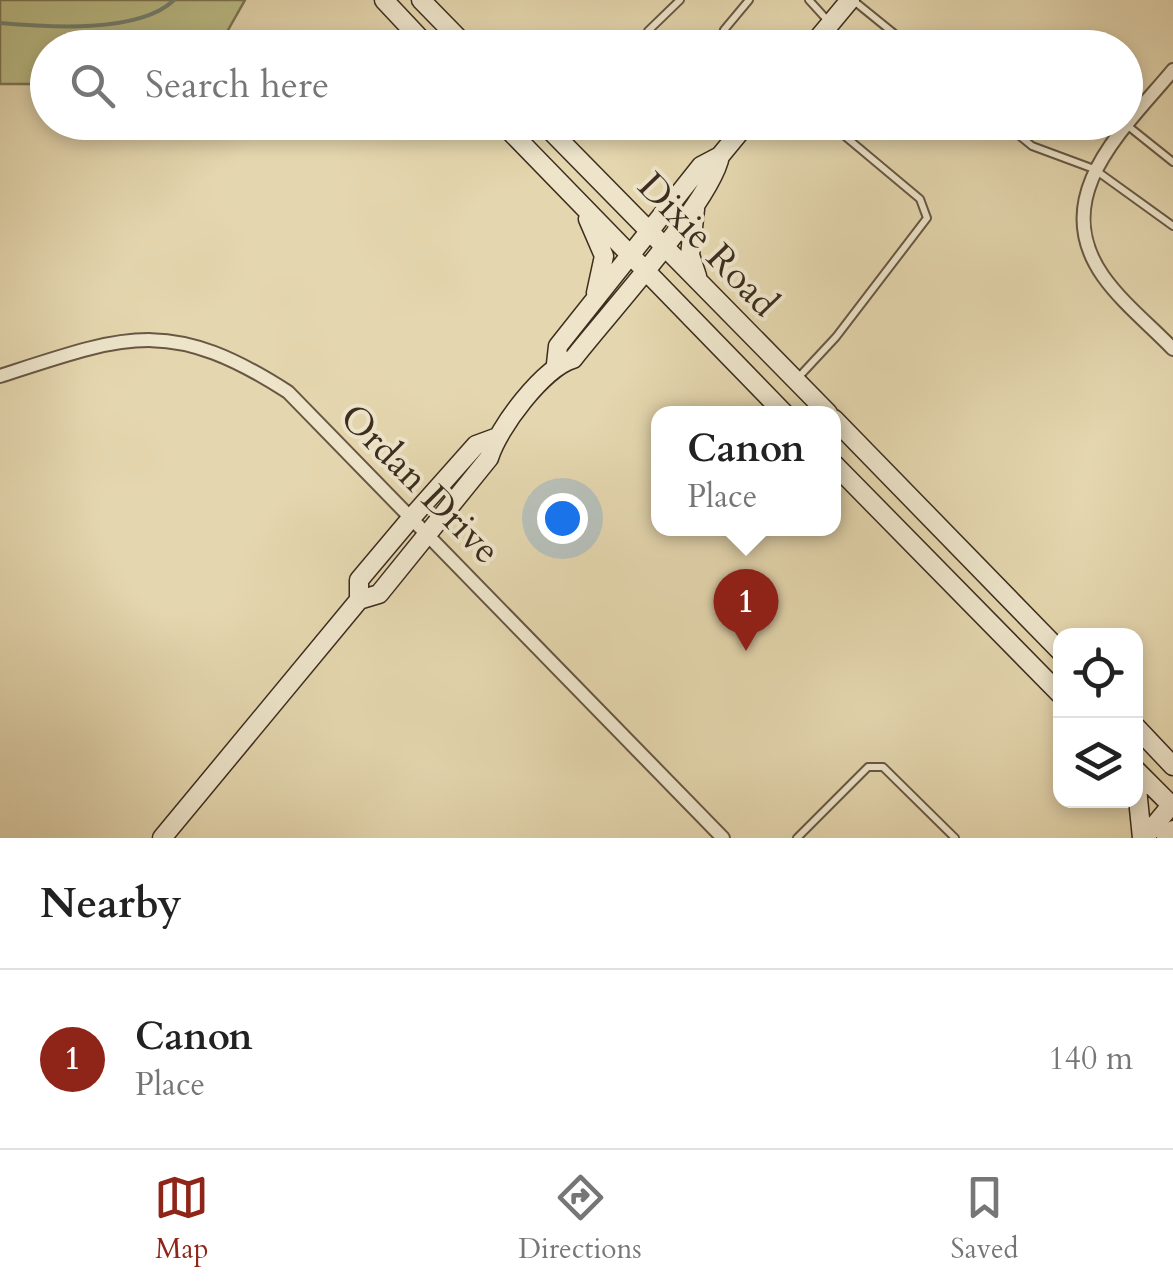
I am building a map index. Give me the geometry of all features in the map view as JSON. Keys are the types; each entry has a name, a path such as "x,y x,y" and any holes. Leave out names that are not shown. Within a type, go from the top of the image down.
{"main road":[{"path":"384,0 412,30"},
{"path":"421,0 450,30"},
{"path":"824,30 851,0"},
{"name":"Dixie Road","path":"519,140 776,406"},
{"name":"Dixie Road","path":"560,140 820,406"},
{"path":"656,239 678,197 702,166 720,156 733,140"},
{"path":"162,838 359,600 379,594 489,458 495,438 556,364 558,346 656,239 696,205 716,177 720,156"},
{"path":"623,204 649,208 678,197"},
{"path":"580,203 604,256 593,304"},
{"path":"696,205 690,255 698,282"},
{"path":"556,364 573,359 618,301 636,264"},
{"path":"618,301 640,292 674,302"},
{"path":"841,427 1053,644"},
{"path":"359,600 359,580 476,445 495,438"},
{"path":"841,471 1053,687"},
{"path":"1143,735 1173,766"},
{"path":"1143,777 1172,805 1143,838"},
{"path":"1139,808 1143,838"},
{"path":"1166,838 1173,830"}],"street":[{"path":"1143,107 1173,70"},
{"path":"1117,140 1094,169 1083,200 1089,248 1104,276 1172,345"},
{"name":"Ordan Drive","path":"0,376 72,352 148,339 184,341 218,352 288,392 723,838"}],"lane":[{"path":"649,30 680,0"},
{"path":"724,30 749,0"},
{"path":"809,0 830,23"},
{"path":"851,0 889,30"},
{"path":"1161,84 1173,93"},
{"path":"1143,138 1173,162"},
{"path":"796,381 836,338 927,218 920,199 850,140"},
{"path":"1025,140 1094,169 1173,226"},
{"path":"798,838 868,767 883,767 955,838"}],"green space":[{"path":"0,0 245,0 228,30 30,30 30,84 0,84"}],"waterway":[{"path":"0,23 116,23 158,11 174,0"}],"place":[{"name":"Canon","path":"746,651"}]}
